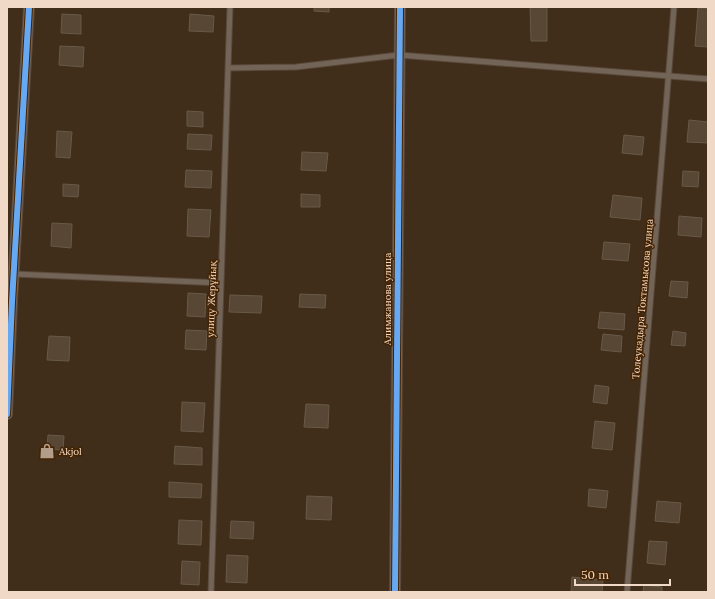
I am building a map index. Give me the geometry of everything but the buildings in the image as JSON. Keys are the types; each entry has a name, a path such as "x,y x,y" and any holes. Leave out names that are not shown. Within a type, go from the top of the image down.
{"street":[{"path":"7,414 10,302 14,274 29,7"},
{"name":"Алимжанова улица","path":"395,592 400,7"}],"lane":[{"name":"улицу Жерұйық","path":"211,592 230,7"},
{"name":"Толеукадыра Токтамысова улица","path":"627,592 674,7"},
{"path":"228,68 296,67 399,55 708,79"},
{"path":"14,274 221,283"}],"cycle path":[{"path":"7,414 29,7"},
{"path":"395,592 400,7"}],"place":[{"name":"Akjol","path":"47,451"}]}
